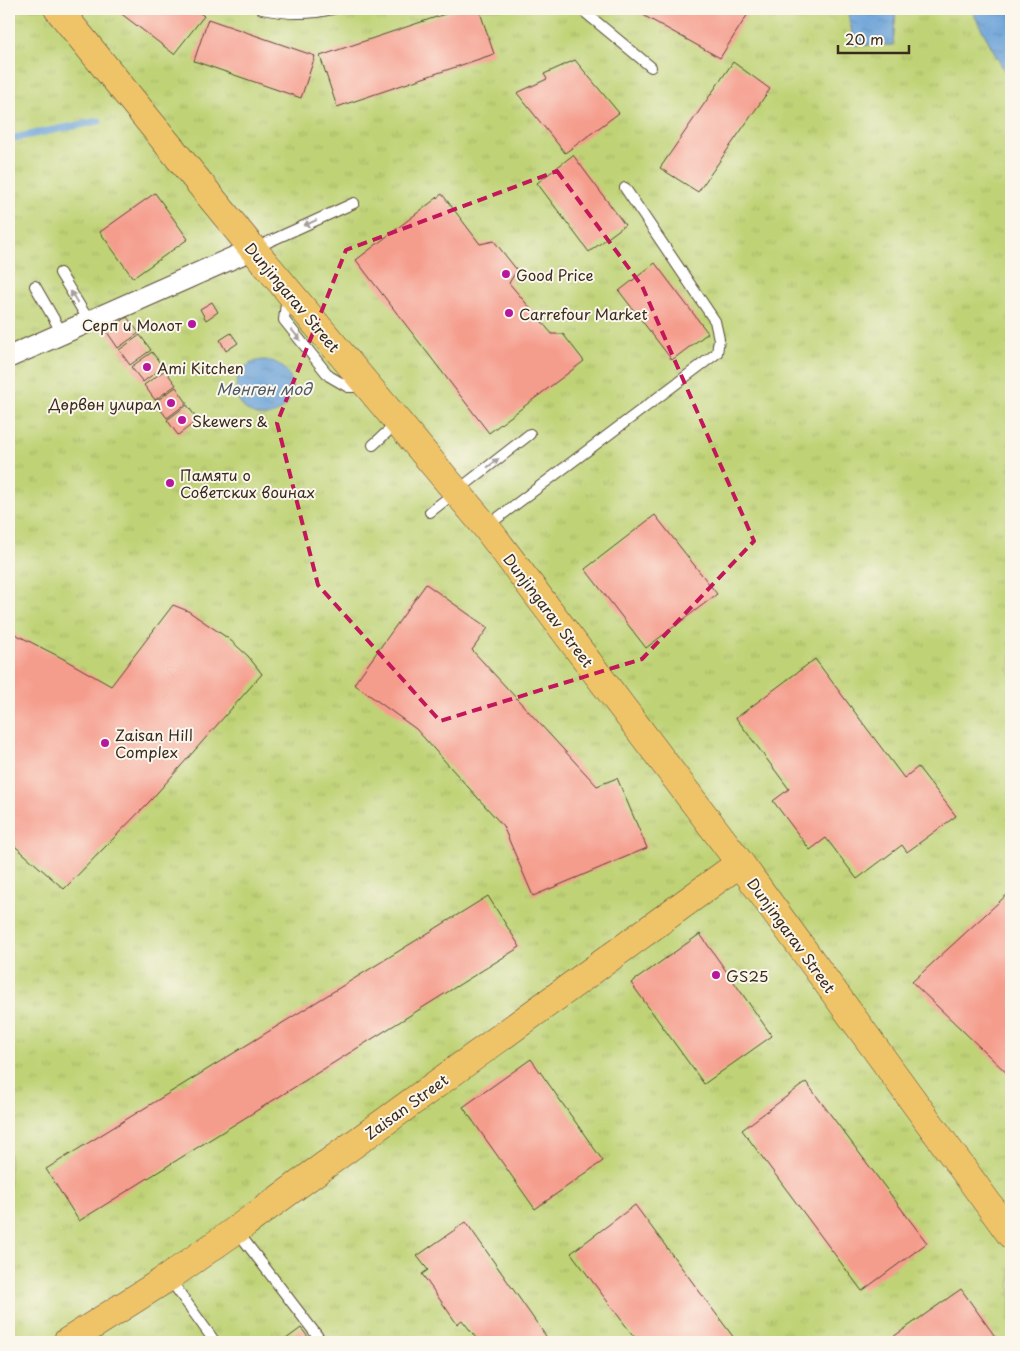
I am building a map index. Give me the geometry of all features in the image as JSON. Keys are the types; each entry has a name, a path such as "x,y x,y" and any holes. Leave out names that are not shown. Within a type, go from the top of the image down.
{"main road":[{"name":"Dunjingarav Street","path":"58,9 258,255 291,285 368,387 486,527 740,863 1011,1235"},
{"name":"Zaisan Street","path":"68,1342 169,1277 236,1230 740,863"}],"street":[{"path":"9,357 89,320 258,255"}],"lane":[{"path":"262,9 293,14 314,14 333,9"},
{"path":"581,9 651,67"},
{"path":"486,527 717,353 719,340 715,320 625,188"},
{"path":"258,255 354,203"},
{"path":"60,273 89,320"},
{"path":"35,286 62,333"},
{"path":"354,352 372,374 368,387"},
{"path":"373,445 398,422"},
{"path":"430,512 530,434"},
{"path":"236,1230 322,1342"},
{"path":"169,1277 214,1342"}],"highlighted area":[{"path":"557,171 642,286 754,541 642,659 440,721 318,585 277,423 346,250"}],"green space":[{"path":"9,9 847,9 855,45 893,45 896,9 971,9 1011,83 1011,1342 9,1342"}],"water":[{"path":"847,9 896,9 893,45 855,45"},
{"path":"971,9 1011,9 1011,83"},
{"name":"Мөнгөн мод","path":"264,360 275,362 284,368 290,377 292,388 290,399 284,408 275,414 264,416 253,414 244,408 238,399 236,388 238,377 244,368 253,362"}],"building":[{"path":"122,9 194,9 204,16 174,54 119,12"},
{"path":"460,9 479,9 494,54 337,107 320,56"},
{"path":"632,9 751,9 720,58"},
{"path":"208,19 315,56 301,98 194,61"},
{"path":"575,60 619,113 565,153 517,93 547,79 544,74"},
{"path":"733,62 770,89 698,192 660,168"},
{"path":"573,155 625,225 589,252 537,183"},
{"path":"155,193 188,239 133,278 100,232"},
{"path":"442,194 480,244 494,241 517,270 509,283 552,334 563,334 584,361 489,433 356,260"},
{"path":"655,263 708,333 672,360 619,291"},
{"path":"212,302 218,312 206,320 200,309"},
{"path":"127,317 139,333 118,348 107,332"},
{"path":"231,333 238,343 226,351 220,340"},
{"path":"140,335 151,350 130,365 119,350"},
{"name":"Ami Kitchen","path":"152,352 163,367 143,382 131,367"},
{"path":"165,370 176,385 155,400 144,385"},
{"name":"Дөрвөн улирал","path":"176,387 187,403 167,418 155,402"},
{"name":"Skewers &","path":"187,405 198,420 178,435 167,420"},
{"path":"655,515 717,594 646,648 585,569"},
{"path":"426,584 488,628 472,650 597,786 617,778 647,848 533,896 503,826 416,729 354,684"},
{"name":"Zaisan Hill Complex","path":"173,605 188,611 229,639 248,656 262,674 150,801 64,889 9,841 9,631 111,686"},
{"path":"815,659 904,778 918,767 956,816 907,852 902,845 857,879 826,838 810,850 773,801 789,789 736,718"},
{"path":"1011,891 1011,1077 912,982"},
{"path":"488,896 520,947 79,1221 46,1169"},
{"path":"700,934 772,1036 704,1084 631,983"},
{"path":"531,1059 603,1161 535,1209 463,1107"},
{"path":"806,1082 927,1243 862,1291 742,1130"},
{"path":"635,1205 737,1342 638,1342 571,1253"},
{"path":"466,1222 550,1342 470,1342 476,1338 462,1320 457,1324 422,1274 428,1270 417,1256"},
{"path":"961,1289 999,1342 897,1342 893,1337"},
{"path":"301,1328 312,1342 282,1342"}],"waterway":[{"path":"9,139 99,121"}],"place":[{"name":"Good Price","path":"506,274"},
{"name":"Carrefour Market","path":"509,313"},
{"name":"Серп и Молот","path":"192,324"},
{"name":"Ami Kitchen","path":"147,367"},
{"name":"Дөрвөн улирал","path":"171,403"},
{"name":"Skewers &","path":"182,420"},
{"name":"Памяти о Советских воинах","path":"170,483"},
{"name":"Zaisan Hill Complex","path":"105,743"},
{"name":"GS25","path":"716,975"}]}
